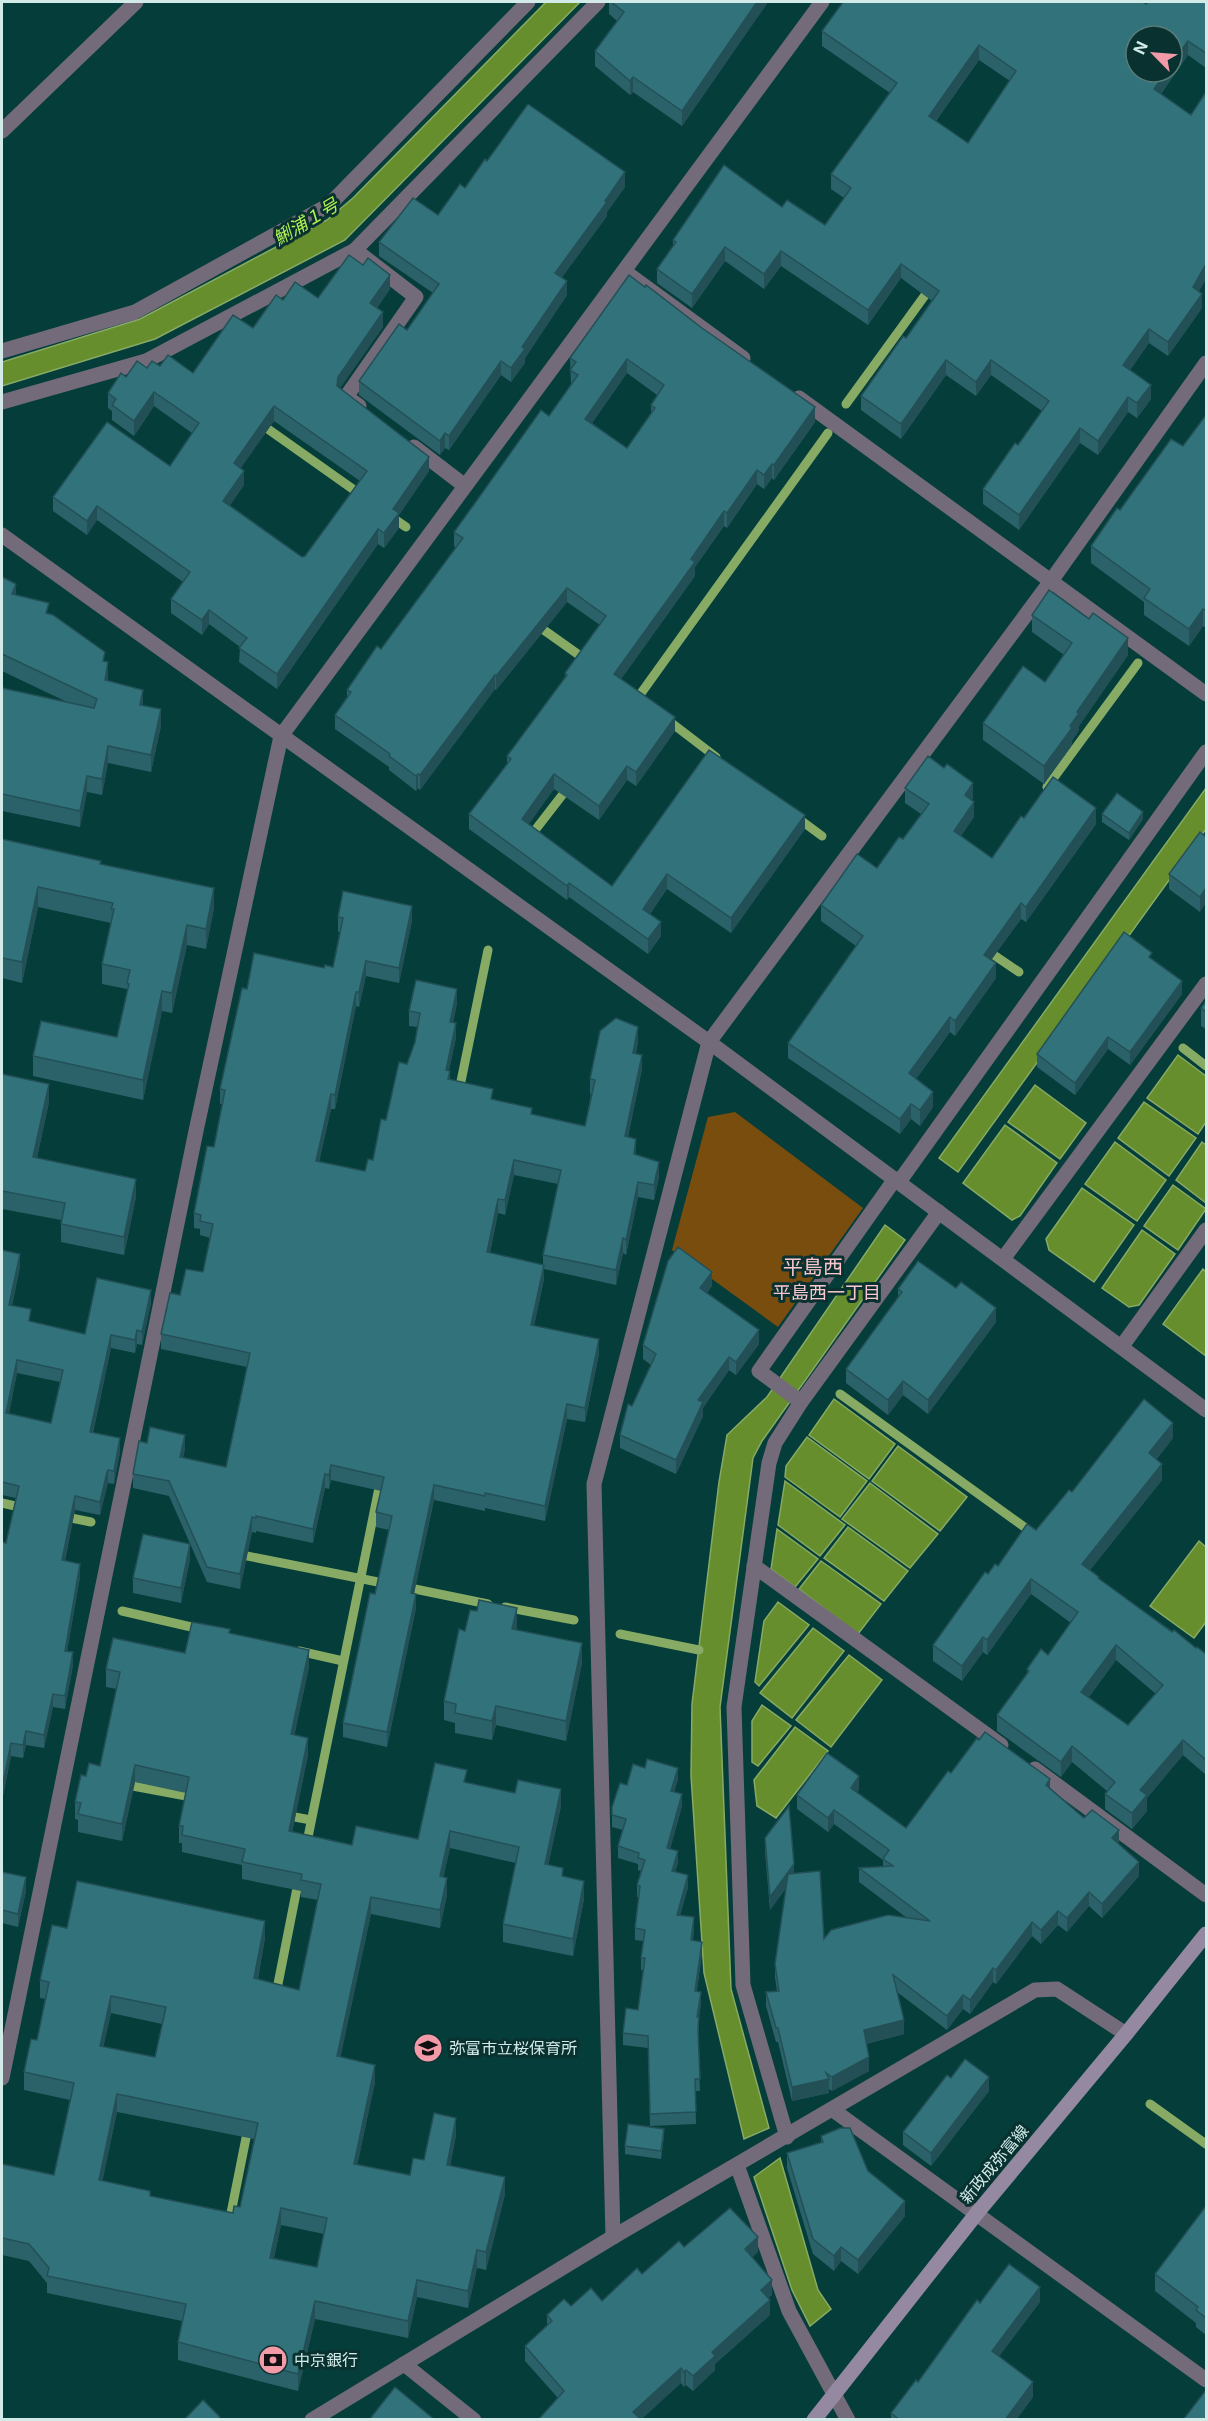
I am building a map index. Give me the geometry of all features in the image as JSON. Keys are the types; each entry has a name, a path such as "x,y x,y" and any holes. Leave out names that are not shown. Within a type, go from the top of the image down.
{"main road":[{"name":"新政成弥富線","path":"814,2420 977,2213 1206,1934"}],"street":[{"path":"2,131 136,2"},
{"path":"2,351 135,312 328,205 528,2"},
{"path":"2,402 146,361 355,250 598,2"},
{"path":"2,2078 192,1149 281,736 822,2"},
{"path":"355,250 416,297 346,397 374,417"},
{"path":"624,271 759,369"},
{"path":"613,2237 594,1484 709,1042 1051,581 1206,363"},
{"path":"788,391 1206,694"},
{"path":"401,438 465,486"},
{"path":"2,535 709,1042 1206,1410"},
{"path":"801,1402 759,1371 1206,752"},
{"path":"1004,1259 1206,984"},
{"path":"787,2137 743,1985 734,1707 769,1463 775,1443 801,1402 939,1212"},
{"path":"1122,1346 1206,1230"},
{"path":"754,1566 1206,1895"},
{"path":"312,2420 613,2237 1035,1990 1057,1989 1126,2034"},
{"path":"833,2110 1206,2380"},
{"path":"737,2165 789,2311 848,2420"},
{"path":"404,2364 474,2420"}],"shaded area":[{"path":"546,2 580,2 345,240 155,339 2,386 2,362 140,319 327,220 353,198"},
{"path":"1206,788 1206,829 958,1172 939,1158"},
{"path":"1178,1055 1206,1076 1206,1122 1198,1134 1147,1098"},
{"path":"1035,1085 1086,1123 1060,1159 1008,1122"},
{"path":"1144,1102 1196,1138 1169,1176 1118,1138"},
{"path":"735,1112 863,1208 778,1327 672,1250 708,1117"},
{"path":"1005,1125 1057,1163 1020,1216 1012,1220 963,1183"},
{"path":"1115,1142 1166,1180 1137,1221 1085,1184"},
{"path":"1202,1142 1206,1145 1206,1203 1176,1180"},
{"path":"1173,1185 1206,1209 1178,1250 1144,1226"},
{"path":"1082,1188 1134,1225 1094,1282 1049,1250 1046,1239"},
{"path":"885,1225 905,1240 762,1441 753,1458 720,1707 731,1989 769,2128 744,2139 704,1973 691,1776 692,1704 719,1482 727,1435 767,1397"},
{"path":"1142,1230 1175,1254 1139,1305 1129,1307 1102,1288"},
{"path":"1203,1269 1206,1272 1206,1356 1163,1324"},
{"path":"834,1399 895,1444 869,1479 809,1435"},
{"path":"807,1437 867,1481 840,1517 785,1477 786,1466"},
{"path":"898,1446 967,1497 940,1531 872,1481"},
{"path":"785,1481 845,1525 820,1556 778,1525"},
{"path":"870,1483 938,1534 910,1568 842,1519"},
{"path":"848,1527 908,1571 884,1601 824,1558"},
{"path":"777,1529 818,1559 795,1587 771,1569"},
{"path":"1199,1541 1206,1547 1206,1622 1194,1638 1150,1606"},
{"path":"821,1561 881,1604 858,1634 799,1589"},
{"path":"778,1602 809,1625 759,1686 755,1682 764,1621"},
{"path":"813,1628 844,1651 792,1718 760,1693"},
{"path":"849,1655 882,1680 831,1747 796,1720"},
{"path":"762,1705 791,1726 758,1766 752,1762 752,1721"},
{"path":"795,1727 828,1751 776,1818 757,1806 754,1780"},
{"path":"780,2158 818,2290 831,2309 810,2326 792,2290 754,2177"}],"building":[{"path":"611,2 757,2 682,111 633,77 630,81 595,51 624,12"},
{"path":"843,2 1143,2 1146,4 1148,2 1206,2 1206,53 1188,41 1184,46 1184,24 1124,24 1124,84 1158,84 1154,89 1191,115 1206,92 1206,264 1193,287 1202,294 1168,342 1149,329 1123,365 1151,385 1137,403 1128,397 1098,441 1080,428 1019,515 983,489 1015,443 1018,445 1049,401 991,360 976,382 946,360 901,424 861,396 903,336 906,338 939,291 901,264 868,310 781,251 764,274 725,247 692,294 657,269 676,242 673,240 724,165 782,207 787,200 825,225 851,188 831,174 897,83 822,31","holes":["979,45 1016,71 968,143 929,116"]},
{"path":"528,104 625,172 605,201 607,202 555,273 567,281 522,347 525,349 511,368 501,361 449,436 445,433 440,441 359,381 399,324 407,330 439,284 379,242 413,198 438,215 460,184 465,188 485,159 487,161"},
{"path":"349,255 363,265 368,258 390,275 370,303 383,312 338,377 337,386 429,457 393,509 399,513 384,533 378,529 277,674 239,648 247,638 209,610 202,620 171,599 190,572 97,506 87,521 53,497 107,422 170,466 199,423 154,392 134,421 112,405 116,399 108,393 121,373 126,377 137,361 147,368 152,361 160,366 168,355 193,373 233,315 253,328 276,295 283,300 295,282 318,298","holes":["274,406 367,471 302,557 223,501 244,471 234,463"]},
{"path":"629,275 815,407 774,465 772,464 764,475 757,470 727,513 724,511 691,559 695,562 614,674 675,717 636,772 627,766 599,806 554,774 522,819 612,886 709,750 805,815 731,918 667,874 643,909 661,922 648,939 569,883 567,886 469,814 511,759 507,756 567,675 565,673 606,616 567,588 495,675 420,775 416,776 389,756 390,754 335,715 351,692 347,690 377,646 381,649 463,538 454,532 541,410 549,416 578,375 570,370 576,362 570,358","holes":["627,359 664,385 651,405 655,408 627,448 585,419"]},
{"path":"1206,415 1206,611 1203,609 1189,629 1144,598 1150,589 1091,546 1117,508 1120,510 1171,439 1183,446"},
{"path":"2,577 16,584 12,594 49,603 46,613 53,615 105,652 103,661 108,662 105,680 143,690 140,705 161,709 151,755 108,746 102,779 87,776 80,811 2,794 2,688 94,708 97,699 2,654"},
{"path":"1049,590 1089,619 1093,613 1128,638 1077,712 1079,713 1070,726 1072,728 1044,766 983,723 1023,666 1045,682 1072,643 1032,615"},
{"path":"928,756 944,768 947,764 973,783 965,795 974,802 954,831 992,858 1021,816 1024,818 1053,777 1096,808 1026,907 1021,903 984,955 996,963 955,1021 950,1017 909,1073 933,1092 920,1110 911,1104 900,1119 788,1043 863,936 821,905 857,854 877,868 899,837 903,839 929,804 905,788"},
{"path":"1117,793 1143,812 1129,833 1102,814"},
{"path":"1200,832 1206,837 1206,888 1200,897 1169,874"},
{"path":"2,839 101,861 100,864 214,888 206,929 187,925 172,993 162,991 143,1080 33,1056 41,1021 117,1037 130,970 102,964 114,909 111,909 113,903 38,887 22,962 2,958"},
{"path":"343,891 412,906 399,968 366,961 359,992 356,992 335,1095 331,1094 316,1161 365,1171 368,1159 373,1160 381,1119 386,1120 399,1062 407,1064 415,1042 420,1013 409,1011 416,980 457,989 450,1022 456,1023 446,1070 450,1071 448,1079 493,1089 491,1099 532,1108 531,1114 585,1126 595,1080 590,1079 600,1031 616,1018 638,1027 633,1053 642,1055 625,1136 636,1139 634,1154 659,1162 654,1185 638,1182 626,1240 623,1238 616,1270 543,1255 561,1170 514,1160 505,1200 498,1199 487,1252 544,1265 531,1325 599,1339 585,1408 567,1404 545,1506 434,1485 411,1593 416,1594 387,1732 343,1723 370,1593 375,1594 392,1516 376,1512 384,1477 331,1465 329,1475 325,1474 313,1529 252,1517 240,1574 207,1567 169,1481 133,1474 139,1441 147,1443 150,1427 185,1435 180,1457 226,1467 250,1353 161,1334 170,1293 180,1295 186,1269 203,1272 213,1224 200,1221 201,1215 194,1213 207,1146 214,1147 225,1090 220,1089 242,988 247,989 254,953 324,968 325,965 333,967 343,918 338,917"},
{"path":"1124,932 1152,953 1149,957 1182,981 1130,1052 1108,1037 1075,1083 1037,1054"},
{"path":"1206,1001 1206,1012 1201,1008"},
{"path":"2,1074 49,1084 33,1157 136,1179 124,1237 61,1224 65,1203 2,1191"},
{"path":"678,1247 712,1272 700,1288 759,1330 736,1362 729,1357 698,1400 703,1402 676,1460 620,1435 628,1404 632,1406 656,1354 643,1345 668,1261"},
{"path":"2,1250 20,1254 9,1305 31,1309 29,1321 85,1334 97,1278 151,1290 142,1332 137,1330 135,1340 111,1335 90,1432 120,1438 114,1471 108,1470 107,1472 100,1502 75,1496 62,1560 80,1564 65,1651 73,1652 65,1696 53,1694 44,1735 26,1731 23,1745 11,1743 2,1788 2,1542 6,1543 19,1486 2,1482","holes":["17,1360 63,1370 51,1423 6,1413"]},
{"path":"918,1261 956,1288 961,1282 996,1308 928,1400 903,1381 888,1400 846,1369 902,1292 898,1289"},
{"path":"1144,1399 1173,1423 1149,1453 1162,1464 1082,1564 1172,1632 1174,1630 1206,1654 1206,1760 1183,1740 1140,1790 1147,1795 1132,1813 1105,1794 1115,1782 1072,1746 1061,1762 997,1715 1029,1671 1027,1669 1041,1649 1048,1655 1078,1612 1031,1579 987,1640 983,1637 962,1666 933,1645 985,1572 988,1574 995,1564 998,1566 1027,1524 1036,1530 1069,1490 1072,1492","holes":["1116,1645 1163,1685 1128,1725 1081,1692"]},
{"path":"143,1534 190,1544 181,1588 133,1578"},
{"path":"479,1600 517,1608 512,1629 582,1643 566,1721 496,1706 492,1721 455,1713 456,1704 444,1701 459,1629 465,1631 470,1610 477,1611"},
{"path":"192,1622 230,1629 229,1633 309,1650 291,1734 308,1738 289,1831 352,1845 356,1826 418,1839 435,1763 467,1770 464,1782 515,1793 518,1780 561,1789 545,1864 563,1868 562,1876 584,1881 573,1939 503,1924 519,1847 450,1831 440,1876 447,1878 440,1910 371,1897 337,2056 375,2065 354,2164 410,2175 413,2158 424,2160 434,2113 456,2118 447,2165 505,2177 486,2252 477,2250 468,2291 417,2280 408,2321 315,2301 298,2374 178,2342 186,2304 47,2276 49,2268 29,2244 2,2238 2,2164 54,2175 74,2083 24,2072 31,2039 37,2040 49,1982 40,1980 52,1925 67,1928 77,1881 265,1921 254,1978 299,1990 321,1884 301,1880 302,1874 242,1862 245,1849 182,1835 183,1826 179,1826 189,1777 135,1765 122,1824 78,1814 81,1803 75,1802 81,1775 86,1776 89,1763 100,1766 120,1672 106,1669 113,1638 185,1653","holes":["111,1996 166,2007 155,2057 100,2046","117,2094 258,2123 240,2207 234,2206 233,2213 150,2196 150,2191 99,2180","281,2208 327,2218 317,2267 270,2258"]},
{"path":"985,1732 1050,1779 1046,1785 1084,1818 1092,1810 1119,1830 1112,1838 1139,1862 1102,1904 1089,1892 1067,1918 1058,1911 1041,1930 1032,1922 996,1970 993,1968 970,2000 963,1995 947,2016 893,1975 904,2020 864,2030 869,2057 832,2077 826,2073 829,2079 792,2087 778,2028 776,2028 766,1992 779,1991 775,1964 788,1874 820,1871 824,1939 831,1930 888,1915 930,1921 859,1868 893,1866 883,1859 889,1850 834,1810 828,1818 797,1795 827,1753 859,1776 851,1788 906,1828 948,1771 951,1773 977,1738 979,1740"},
{"path":"647,1759 678,1768 671,1791 682,1794 667,1848 678,1851 672,1871 688,1875 677,1915 694,1917 691,1940 702,1942 695,1991 701,1992 697,2017 699,2017 700,2079 695,2079 696,2112 650,2114 648,2036 623,2033 626,2008 638,2010 645,1958 641,1958 645,1930 635,1928 640,1886 637,1885 645,1860 638,1858 639,1853 618,1846 626,1819 612,1815 612,1807 620,1783 627,1785 633,1764 645,1768"},
{"path":"789,1806 794,1864 770,1897 765,1838"},
{"path":"2,1872 26,1877 18,1914 2,1910"},
{"path":"965,2059 989,2077 931,2153 903,2132 947,2075 951,2078"},
{"path":"628,2124 664,2129 661,2151 625,2146"},
{"path":"840,2128 850,2128 868,2171 905,2201 858,2260 841,2247 834,2256 813,2239 787,2153 823,2142 821,2136"},
{"path":"1206,2206 1206,2318 1196,2310 1198,2307 1155,2274"},
{"path":"730,2208 758,2237 745,2249 772,2280 761,2290 770,2300 712,2352 715,2356 693,2376 681,2368 633,2412 641,2420 538,2420 564,2391 525,2346 552,2321 547,2315 564,2299 571,2306 591,2288 602,2301 637,2268 642,2274 679,2241 684,2247"},
{"path":"1009,2264 1040,2287 992,2351 1033,2382 1005,2420 900,2420 891,2413 916,2380 918,2382 977,2300 980,2303"},
{"path":"395,2387 435,2420 369,2420"},
{"path":"1206,2390 1206,2420 1183,2420"},
{"path":"203,2400 220,2417 218,2420 184,2420"}],"waterway":[{"path":"846,404 931,287"},
{"path":"258,422 364,497"},
{"path":"634,703 828,433"},
{"path":"390,516 406,527"},
{"path":"534,623 586,660"},
{"path":"1047,787 1138,663"},
{"path":"665,718 716,757"},
{"path":"529,838 570,785"},
{"path":"795,816 822,836"},
{"path":"985,949 1019,972"},
{"path":"459,1091 488,950"},
{"path":"1183,1048 1206,1066"},
{"path":"840,1394 1034,1534"},
{"path":"306,1847 381,1478"},
{"path":"2,1503 24,1508"},
{"path":"61,1516 91,1522"},
{"path":"237,1554 388,1584"},
{"path":"405,1587 488,1604"},
{"path":"505,1607 574,1620"},
{"path":"122,1611 200,1629"},
{"path":"620,1634 699,1650"},
{"path":"299,1651 343,1661"},
{"path":"122,1784 197,1798"},
{"path":"284,1815 311,1820"},
{"path":"276,1994 299,1878"},
{"path":"1150,2104 1206,2144"},
{"path":"229,2223 248,2128"}],"place":[{"name":"弥富市立桜保育所","path":"428,2048"},
{"name":"中京銀行","path":"273,2360"}],"district":[{"name":"平島西","path":"813,1267"},
{"name":"平島西一丁目","path":"827,1293"}],"water label":[{"name":"鯏浦１号","path":"306,222"}]}
